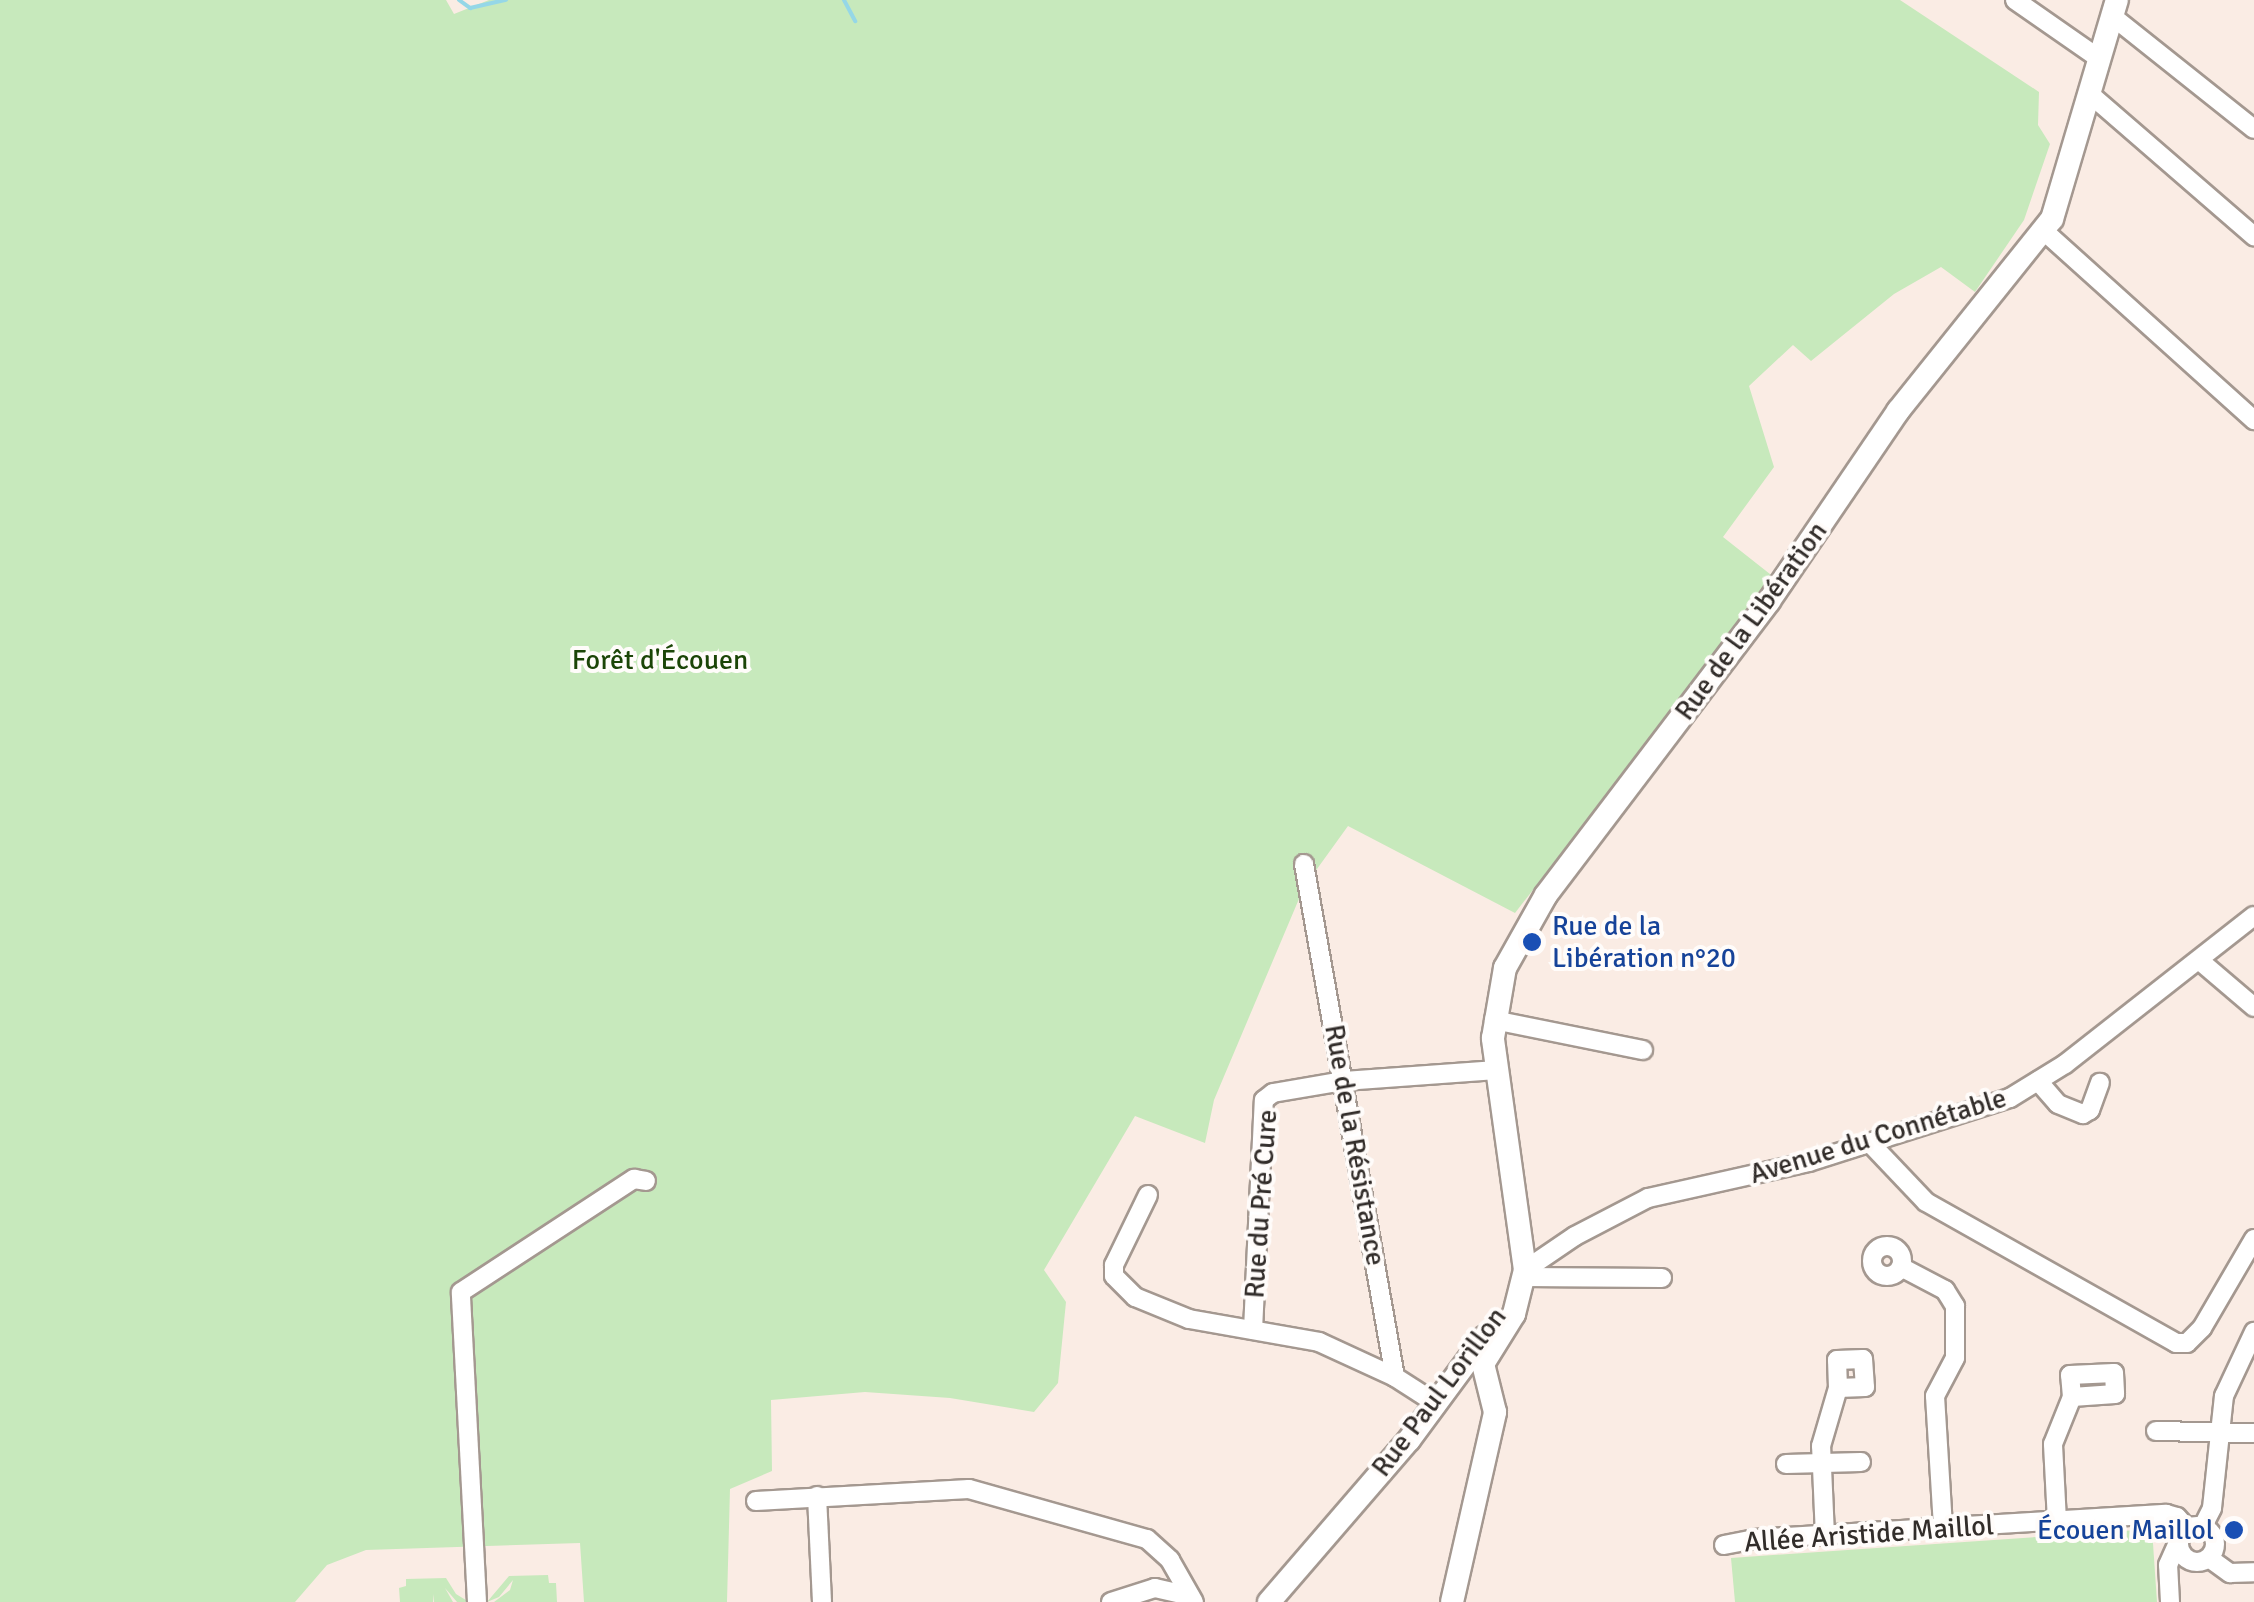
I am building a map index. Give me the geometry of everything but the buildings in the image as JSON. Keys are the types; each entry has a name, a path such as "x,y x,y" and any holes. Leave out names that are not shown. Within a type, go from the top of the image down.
{"main road":[{"name":"Rue de la Libération","path":"1525,1273 1497,1070 1494,1020 1505,968 1546,895 1769,601 1898,411 2044,231 2058,204 2115,8"},
{"name":"Rue Paul Lorillon","path":"1270,1602 1437,1404 1525,1273"},
{"name":"Rue Paul Lorillon","path":"1485,1378 1484,1357 1514,1314 1525,1273"},
{"path":"1452,1602 1494,1412 1485,1378"}],"street":[{"path":"2015,0 2100,60"},
{"path":"2115,8 2254,129"},
{"path":"2091,95 2254,236"},
{"path":"2044,231 2254,420"},
{"name":"Rue de la Résistance","path":"1304,864 1395,1378"},
{"name":"Avenue du Connétable","path":"1525,1273 1574,1236 1648,1198 1809,1162 1994,1104 2038,1081 2254,916"},
{"path":"2200,961 2254,1008"},
{"path":"1494,1020 1644,1050"},
{"path":"1344,1081 1497,1070"},
{"name":"Rue du Pré Cure","path":"1253,1330 1264,1100 1273,1094 1344,1081"},
{"path":"2038,1081 2058,1104 2082,1114 2090,1110 2100,1082"},
{"path":"1898,1134 1903,1178"},
{"path":"1870,1143 1926,1202 2176,1343 2187,1343 2202,1328 2254,1239"},
{"path":"477,1602 461,1292 634,1179 646,1181"},
{"name":"Rue du Pré Cure","path":"1148,1196 1118,1253 1114,1276 1135,1297 1188,1320 1319,1342 1395,1378"},
{"path":"1901,1267 1945,1290 1955,1306 1955,1358 1935,1396 1943,1528"},
{"path":"1525,1273 1662,1278"},
{"path":"2174,1602 2168,1565 2190,1530 2212,1508 2217,1431 2228,1385 2254,1332"},
{"path":"1395,1378 1437,1404"},
{"path":"1456,1378 1485,1378"},
{"path":"1825,1536 1823,1433 1838,1388"},
{"path":"2057,1520 2054,1444 2072,1397"},
{"path":"2156,1431 2254,1433"},
{"path":"2174,1602 2179,1575 2207,1556 2223,1515 2216,1452"},
{"path":"1786,1464 1861,1462"},
{"path":"756,1500 969,1489 1148,1539 1170,1560 1192,1599"},
{"path":"817,1496 822,1602"},
{"name":"Allée Aristide Maillol","path":"1724,1545 2166,1514 2178,1517 2190,1530"},
{"path":"2190,1530 2180,1550 2207,1556 2230,1573 2254,1572"},
{"path":"2190,1530 2212,1533 2207,1556"},
{"path":"1111,1602 1155,1588 1192,1599"}],"green space":[{"name":"Forêt d'Écouen","path":"0,0 446,0 454,14 489,0 1900,0 2039,92 2038,125 2050,144 2024,220 1975,292 1941,267 1894,294 1811,361 1793,345 1749,386 1774,467 1723,537 1775,578 1515,913 1348,826 1304,887 1214,1100 1205,1143 1135,1116 1044,1270 1066,1302 1058,1383 1034,1412 950,1398 865,1392 771,1400 772,1471 730,1489 727,1602 584,1602 580,1543 366,1550 327,1565 295,1602 0,1602"},
{"path":"2152,1529 2157,1602 1735,1602 1731,1558"},
{"path":"548,1575 549,1583 556,1583 557,1602 494,1602 510,1590 513,1580 499,1597 487,1602 509,1576"},
{"path":"446,1578 456,1594 469,1602 457,1602 445,1588 453,1602 434,1602 433,1594 433,1602 400,1602 399,1588 406,1586 406,1579"}],"waterway":[{"path":"459,0 470,8 506,0"},
{"path":"844,0 855,21"}],"place":[{"name":"Rue de la Libération n°20","path":"1532,942"},
{"name":"Écouen Maillol","path":"2234,1530"}]}
